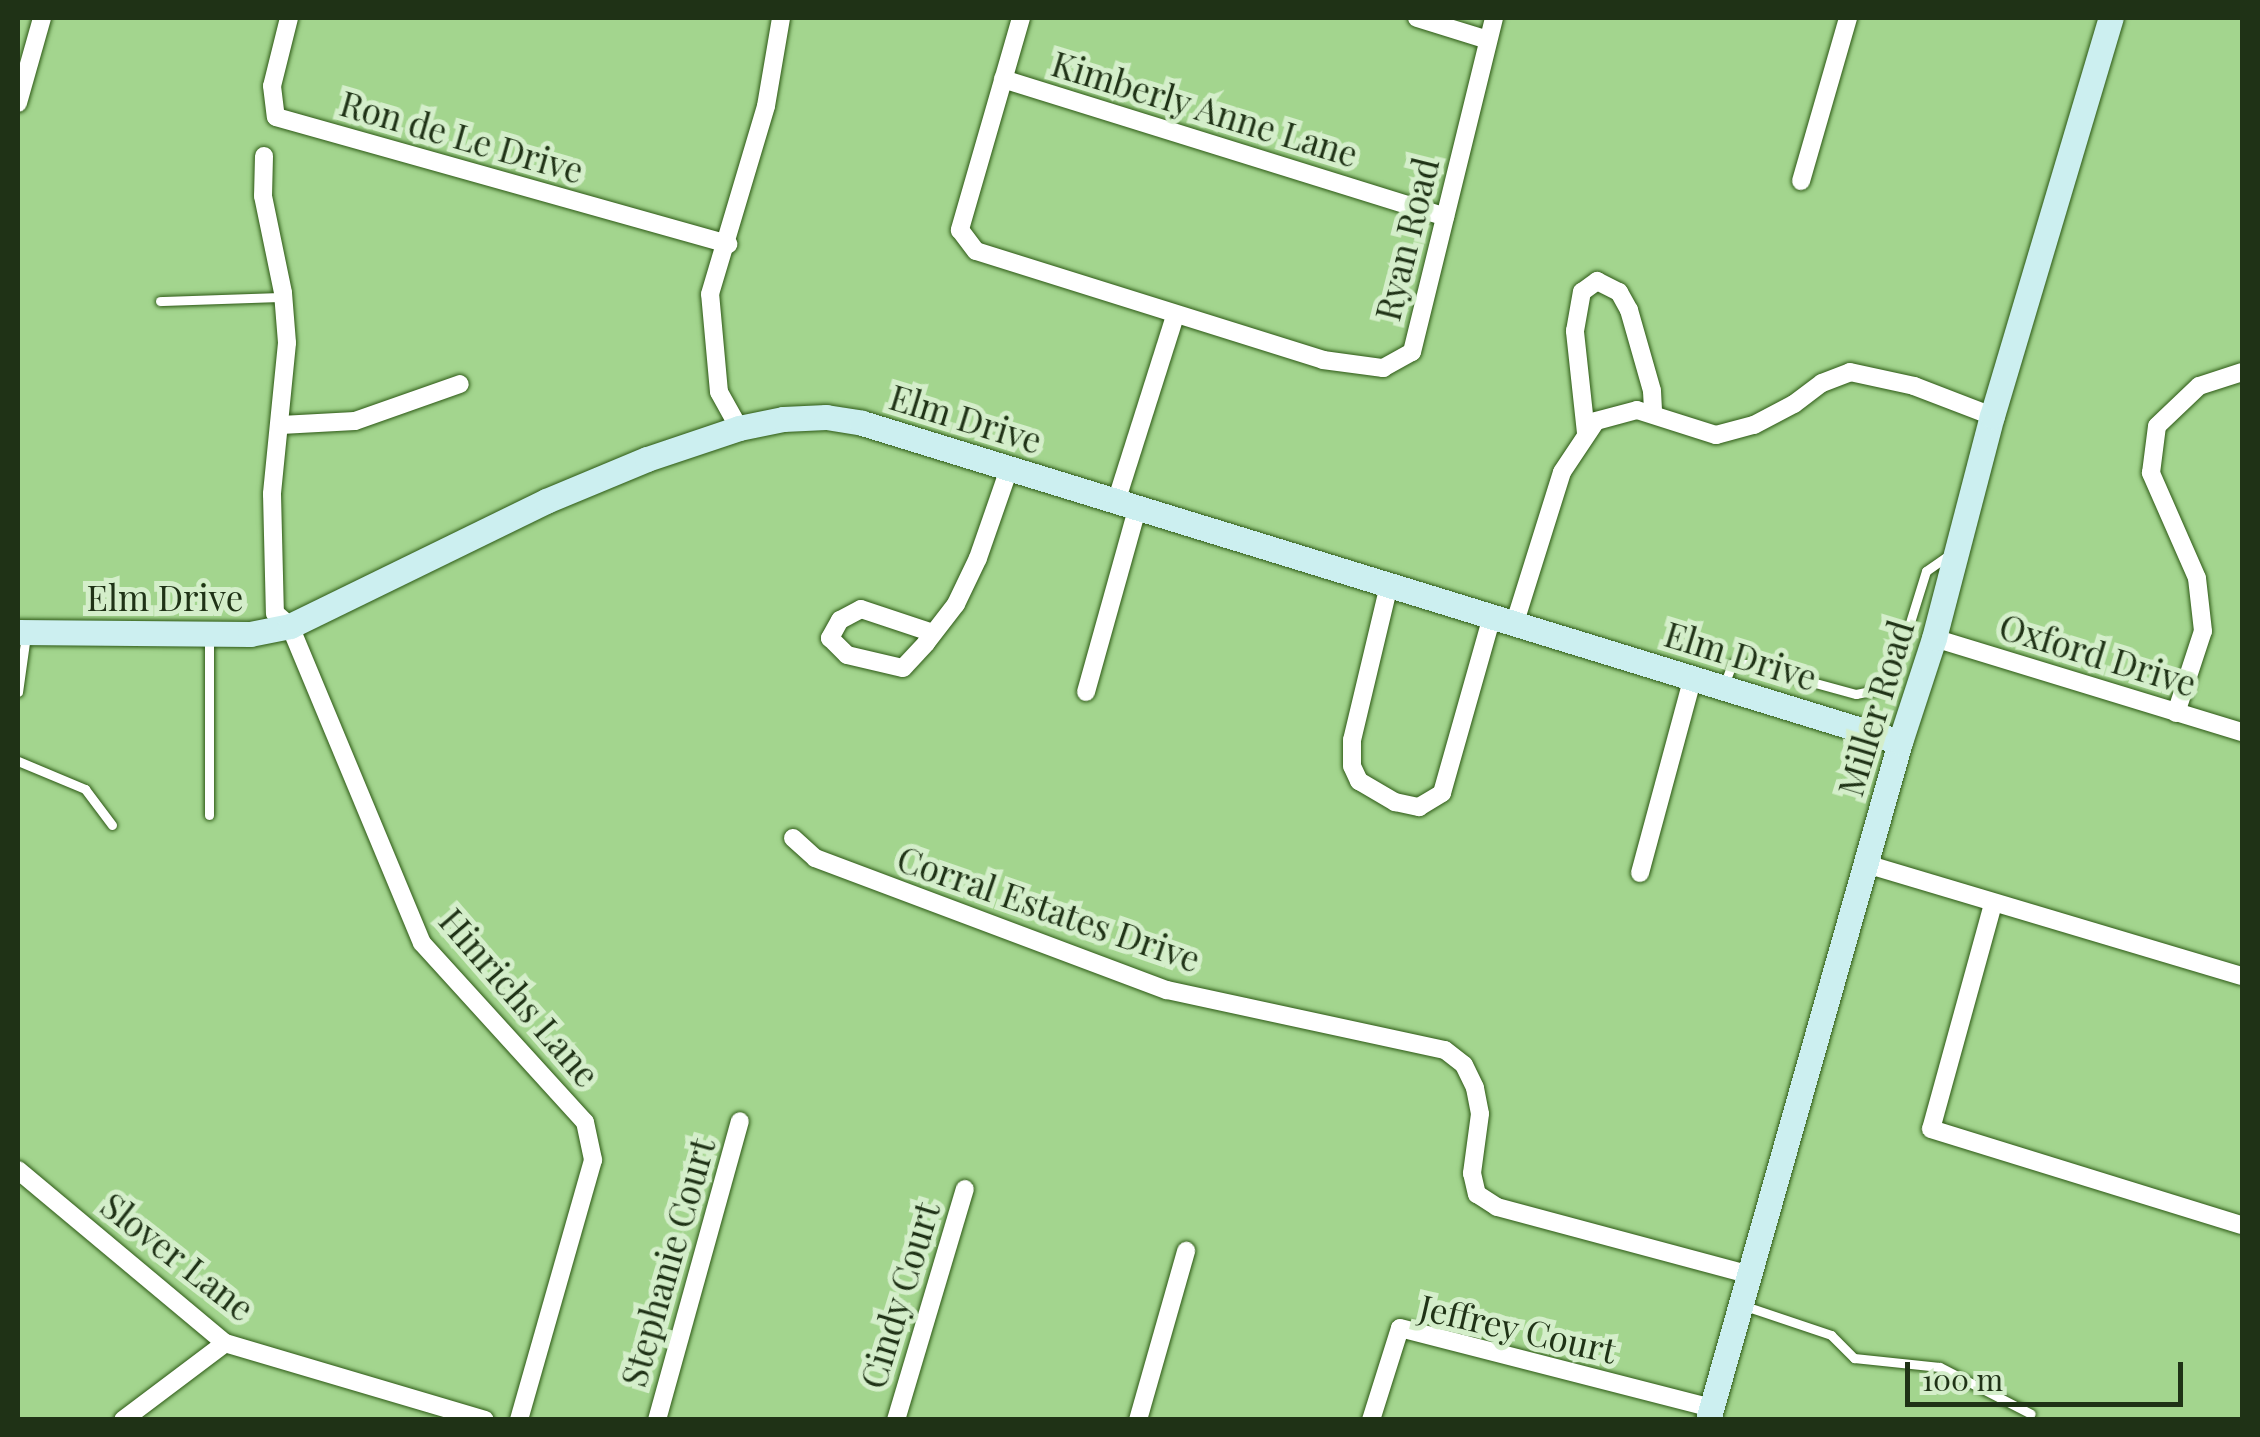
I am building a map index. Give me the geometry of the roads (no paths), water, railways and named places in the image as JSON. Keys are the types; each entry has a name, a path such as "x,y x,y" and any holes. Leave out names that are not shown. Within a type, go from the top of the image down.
{"street":[{"path":"18,103 42,18"},
{"name":"Ron de Le Drive","path":"289,18 272,86 276,117 728,244"},
{"path":"739,428 719,392 710,294 766,106 782,18"},
{"path":"1003,80 1020,18"},
{"path":"1417,18 1488,40"},
{"name":"Ryan Road","path":"1003,80 960,230 976,251 1323,360 1383,368 1412,352 1494,18"},
{"path":"1801,181 1848,18"},
{"name":"Miller Road","path":"1710,1414 1900,742 1934,638 1992,416 2112,18"},
{"name":"Kimberly Anne Lane","path":"1003,80 1444,217"},
{"path":"264,156 263,196 283,297 287,343 281,425 355,421 460,384"},
{"path":"1586,433 1575,331 1582,292 1598,281 1619,292 1629,310 1647,372 1652,412"},
{"path":"1086,692 1175,316"},
{"path":"1389,585 1352,740 1352,766 1359,780 1396,802 1418,807 1442,793 1503,619 1562,472 1596,422 1637,410 1716,435 1754,424 1850,372 1914,386 1992,416"},
{"path":"2176,712 2203,632 2197,578 2150,473 2158,426 2199,386 2242,372"},
{"name":"Elm Drive","path":"22,632 250,634 290,626 546,501 648,458 739,428 782,419 826,417 862,422 1900,742"},
{"name":"Hinrichs Lane","path":"281,425 272,494 274,613 290,626 422,944 585,1122 593,1160 519,1420"},
{"path":"934,633 861,609 840,620 830,638 847,655 903,668 934,633 956,604 978,558 1010,469"},
{"name":"Oxford Drive","path":"1934,638 2242,732"},
{"path":"1640,873 1693,676"},
{"name":"Corral Estates Drive","path":"793,838 815,858 1167,990 1445,1050 1464,1065 1475,1088 1480,1114 1472,1173 1477,1194 1497,1207 1750,1275"},
{"path":"1866,864 2242,976"},
{"path":"1993,904 1932,1130 2242,1225"},
{"name":"Stephanie Court","path":"657,1420 740,1121"},
{"name":"Slover Lane","path":"18,1170 224,1343 485,1420"},
{"name":"Cindy Court","path":"896,1420 964,1188"},
{"path":"1138,1420 1186,1251"},
{"name":"Jeffrey Court","path":"1370,1420 1400,1328 1710,1414"},
{"path":"123,1420 224,1343"}],"lane":[{"path":"160,301 283,297"},
{"path":"1724,685 1732,664 1746,664 1856,694 1880,688 1900,648 1926,570 1940,557 1956,552"},
{"path":"18,692 22,632"},
{"path":"209,633 209,815"},
{"path":"18,761 85,789 112,825"},
{"path":"1742,1306 1831,1334 1854,1358 1940,1367 2030,1414"}]}
